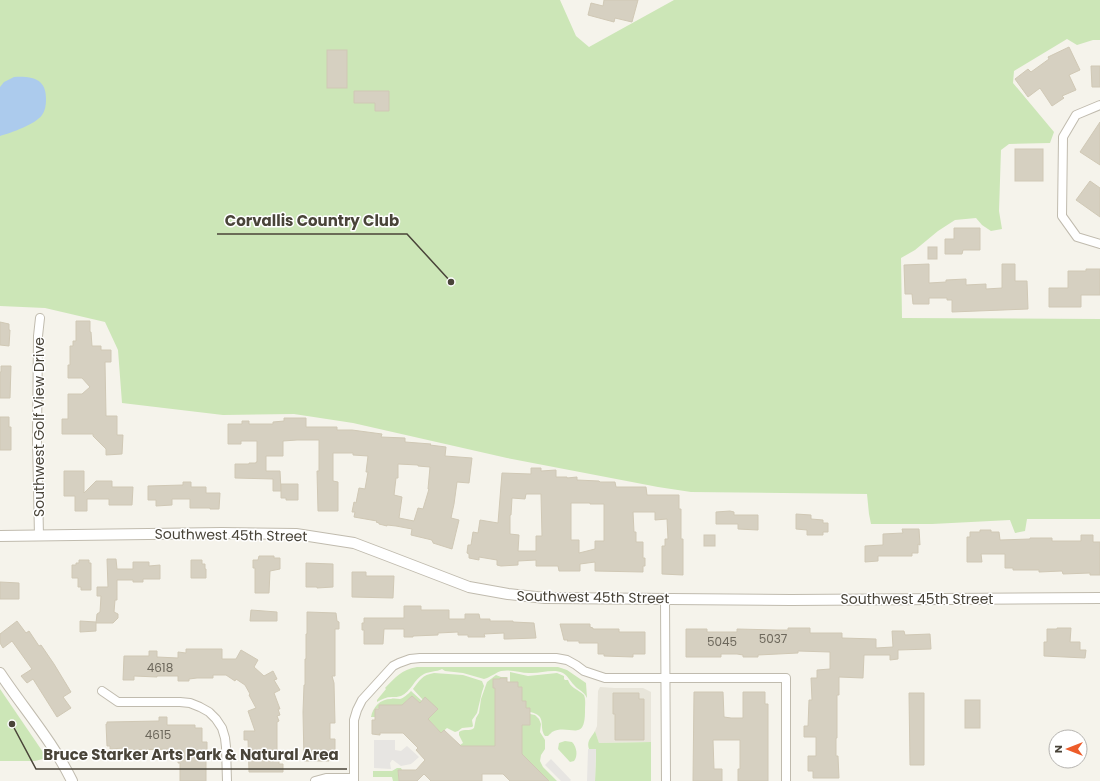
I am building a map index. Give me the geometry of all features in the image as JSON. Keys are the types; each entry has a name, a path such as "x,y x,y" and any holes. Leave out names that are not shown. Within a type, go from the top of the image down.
{"street":[{"path":"1100,105 1076,115 1063,137 1062,216 1077,237 1100,244"},
{"name":"Southwest Golf View Drive","path":"39,536 37,440 38,336 40,318"},
{"name":"Southwest 45th Street","path":"0,536 222,533 300,534 354,544 469,587 508,594 545,598 799,600 1100,598"},
{"path":"665,599 666,781"},
{"path":"315,781 326,778 354,779 354,720 357,710 366,694 390,669 399,663 410,659 420,658 556,658 567,660 584,672 605,678 786,678 786,781"},
{"path":"0,674 49,740 72,781"},
{"path":"102,691 118,702 190,703 209,712 222,728 225,738 226,781"}],"shaded area":[{"path":"600,687 643,688 651,692 651,742 599,743 595,731 597,726 598,691"},
{"path":"374,740 395,740 395,750 401,751 407,746 419,757 411,764 401,766 392,760 390,763 391,769 374,768"},
{"path":"588,749 596,749 595,781 587,781"},
{"path":"551,759 571,780 570,781 561,781 545,765"}],"green space":[{"path":"0,0 560,0 576,36 589,47 674,0 1100,0 1100,40 1093,40 1077,45 1067,39 1014,71 1013,83 1054,132 1050,143 1009,144 1001,150 999,211 1002,229 991,231 982,225 976,218 955,220 938,231 915,250 901,258 902,318 1100,319 1100,519 1027,519 1025,531 1015,533 1010,520 932,524 871,524 867,494 691,492 507,458 353,423 294,414 223,415 122,403 118,350 105,322 45,308 0,306"},
{"path":"417,667 558,667 567,670 586,683 587,698 563,673 555,671 529,673 501,671 484,679 463,673 445,671 442,669 426,673 421,676 407,692 401,696 382,699 377,702 386,689 385,688 396,677 407,670"},
{"path":"510,672 528,676 557,673 564,676 565,680 568,680 572,686 584,695 585,711 582,727 579,730 558,730 552,732 548,736 545,736 542,729 541,719 536,714 530,712 530,708 526,708 526,701 522,701 522,687 518,687 518,682 510,682"},
{"path":"434,673 463,675 482,681 484,686 477,713 472,720 472,727 462,728 455,732 447,728 441,733 428,719 437,710 423,700 413,689 424,677"},
{"path":"496,675 508,677 493,680 493,688 497,688 497,691 495,691 495,746 461,746 460,745 463,743 459,732 474,728 487,682"},
{"path":"0,689 47,758 35,761 0,761"},
{"path":"411,691 422,701 420,703 412,696 402,705 375,709 375,717 371,717 373,710 380,702 387,699 400,699"},
{"path":"530,714 535,715 539,719 541,724 540,732 545,740 545,749 541,755 540,761 543,767 557,781 549,781 522,754 522,725 530,725"},
{"path":"595,731 599,743 651,742 651,781 595,781 596,749 589,749 588,744"},
{"path":"565,741 572,742 575,746 576,754 574,761 570,762 558,749 559,743"},
{"path":"397,768 401,768 402,770 398,770 399,781 393,781 392,777 373,777 373,771 392,771"}],"water":[{"path":"14,77 32,78 41,83 46,93 45,108 42,115 34,122 0,136 0,87 4,82"}],"building":[{"path":"604,0 638,0 632,22 615,18 614,22 588,15 591,3 603,6"},
{"path":"1069,47 1080,70 1069,75 1076,90 1062,96 1064,98 1052,106 1040,88 1028,97 1015,79 1028,69 1031,72 1049,59 1048,57"},
{"path":"327,50 347,50 347,88 327,88"},
{"path":"1091,66 1100,66 1100,87 1092,87"},
{"path":"354,91 389,91 389,111 375,111 375,103 354,103"},
{"path":"1100,122 1100,165 1080,152"},
{"path":"1015,149 1043,149 1043,181 1015,181"},
{"path":"1090,181 1100,188 1100,217 1076,200"},
{"path":"954,228 980,228 980,250 963,250 962,254 945,254 945,239 954,239"},
{"path":"928,247 937,247 937,259 928,259"},
{"path":"929,264 929,283 966,279 966,285 986,284 986,289 1002,288 1002,264 1015,264 1015,281 1027,281 1028,309 952,312 952,300 947,300 947,298 929,298 929,304 913,304 912,294 905,294 904,265"},
{"path":"1086,269 1100,269 1100,295 1081,295 1081,307 1049,307 1049,288 1068,288 1068,271 1086,271"},
{"path":"76,321 90,321 92,346 101,346 101,350 111,350 111,362 105,362 106,416 117,416 117,435 123,435 122,454 106,455 106,449 93,436 93,434 62,434 62,419 68,419 68,394 82,394 90,387 82,378 68,378 70,346 73,346 73,341 76,341"},
{"path":"0,322 9,324 9,346 0,345"},
{"path":"1,366 11,366 10,398 0,398"},
{"path":"0,417 9,417 9,427 11,427 11,450 0,450"},
{"path":"284,418 306,418 306,427 337,427 337,430 352,430 382,434 381,437 405,438 405,442 446,447 445,456 472,458 469,483 457,482 451,518 459,520 452,549 433,543 432,540 411,535 412,529 387,526 379,524 376,522 377,521 354,517 355,512 352,512 354,502 356,503 359,488 365,489 368,472 366,472 368,456 353,455 353,453 333,453 333,481 338,482 338,511 318,511 317,471 319,471 319,440 283,441 283,456 266,456 266,471 280,471 281,491 273,491 273,479 235,478 235,464 249,464 257,462 257,441 241,441 241,444 228,444 228,424 242,424 242,421 249,421 249,424 273,424 273,422 284,421","holes":["398,464 430,467 429,489 423,509 418,508 414,521 399,518 402,497 394,495 396,478 398,478"]},
{"path":"531,468 541,468 541,471 556,470 556,477 577,477 577,480 615,482 616,487 646,487 647,495 679,495 679,509 681,509 681,539 683,539 683,575 662,574 662,546 665,546 665,539 668,539 667,519 655,520 655,512 633,512 636,542 643,542 643,558 645,558 645,566 643,566 643,572 595,571 595,562 580,564 580,571 559,571 558,566 536,566 536,560 518,561 518,565 501,566 497,565 497,560 479,557 479,560 469,558 469,554 467,553 468,545 471,545 473,532 478,533 480,520 498,523 502,473 531,474","holes":["526,494 541,494 542,536 536,536 536,551 518,551 519,535 510,534 512,498 525,499","571,503 604,504 604,541 595,541 595,549 579,553 579,540 571,540"]},
{"path":"64,471 84,471 84,493 96,481 112,481 112,487 133,487 132,505 109,505 109,499 87,499 87,511 75,511 75,496 64,496"},
{"path":"183,482 191,482 191,487 206,487 206,493 220,493 219,509 190,508 190,499 172,499 172,505 156,506 156,500 148,500 148,486 183,485"},
{"path":"281,484 298,484 298,500 286,500 286,498 281,498"},
{"path":"716,512 734,512 734,515 758,515 758,530 738,529 738,524 716,524"},
{"path":"796,514 811,515 811,519 823,520 823,523 828,523 828,532 823,532 823,535 807,535 807,530 796,529"},
{"path":"902,529 919,529 920,545 918,544 918,553 912,553 912,556 878,556 878,561 865,562 865,546 883,545 883,534 903,533"},
{"path":"980,530 999,532 1000,540 1052,538 1052,541 1081,541 1081,535 1093,535 1093,542 1100,542 1100,575 1090,575 1090,573 1063,574 1062,571 1039,572 1039,570 1013,570 1013,568 1005,568 1005,554 981,554 982,562 967,562 967,537 970,537 970,532 980,532"},
{"path":"704,535 715,535 715,546 704,546"},
{"path":"259,556 274,556 274,558 280,558 280,569 270,571 269,593 255,593 255,568 253,568 253,560 258,560"},
{"path":"107,559 116,559 117,569 133,569 133,562 149,562 149,566 160,565 160,579 143,579 143,582 133,582 133,580 117,580 117,600 115,600 114,612 118,614 118,618 113,623 96,623 97,614 100,612 101,596 97,596 97,587 108,587"},
{"path":"79,560 89,560 89,563 91,563 91,590 81,590 81,587 78,587 78,578 72,578 72,565 79,563"},
{"path":"191,560 202,560 202,564 205,564 206,578 191,578"},
{"path":"306,563 333,564 333,587 306,587"},
{"path":"352,572 366,572 366,576 394,576 393,598 352,597"},
{"path":"0,582 19,583 19,599 0,599"},
{"path":"404,606 421,606 421,610 449,610 449,619 465,619 465,614 479,614 480,619 490,619 490,621 534,623 536,638 504,639 504,633 484,634 485,637 468,637 468,635 458,635 458,632 404,637 404,629 384,629 383,644 364,644 364,630 362,630 362,623 364,623 364,618 404,618"},
{"path":"251,610 277,612 277,621 250,621"},
{"path":"307,612 336,613 337,621 339,622 339,629 335,629 335,676 332,676 334,683 335,723 330,723 330,739 335,739 335,752 329,752 329,761 304,761 303,712"},
{"path":"17,621 26,633 29,631 39,646 41,645 71,692 63,697 71,708 57,717 33,679 27,683 21,676 32,669 12,641 3,648 0,643 0,634"},
{"path":"80,621 96,622 96,631 80,632"},
{"path":"560,624 590,624 590,627 593,629 619,629 619,632 645,632 645,654 633,654 633,657 604,656 604,654 598,654 598,643 579,643 579,641 564,640"},
{"path":"788,628 810,628 810,633 842,633 842,638 876,639 876,648 893,647 892,631 904,631 905,635 930,634 931,649 898,650 898,659 890,660 890,655 864,655 863,678 839,677 839,695 837,695 836,756 838,756 839,778 813,778 813,771 808,771 808,756 816,756 816,737 804,737 804,726 808,726 809,700 812,700 811,678 817,678 817,670 830,669 830,652 798,651 798,653 758,655 758,657 743,657 743,655 737,654 721,654 721,657 686,657 686,629 707,629 707,632 737,632 737,629 788,630"},
{"path":"1071,628 1070,642 1080,642 1080,650 1086,650 1085,658 1044,656 1044,642 1047,642 1047,629"},
{"path":"186,649 222,649 222,659 236,659 241,650 258,660 254,667 264,676 273,671 277,679 274,680 280,690 274,693 280,709 278,709 280,715 277,716 279,721 277,722 277,754 279,754 279,764 283,764 283,772 249,772 248,740 244,740 244,731 255,731 248,711 256,708 245,685 236,679 235,681 226,675 213,675 213,678 189,679 189,681 178,681 178,676 134,676 134,680 123,680 124,656 149,656 149,651 157,651 157,657 178,658 178,652 186,653"},
{"path":"507,678 507,682 518,682 518,687 522,687 522,701 526,701 526,708 530,708 530,725 522,725 522,754 549,781 510,781 503,774 482,774 482,781 431,781 424,774 417,781 399,781 398,770 416,770 425,760 416,750 418,748 403,733 380,733 380,735 372,734 372,720 375,720 375,709 379,709 379,705 402,705 412,696 420,703 425,697 438,709 428,719 441,733 444,730 461,746 495,746 495,688 493,688 493,679"},
{"path":"694,692 723,692 724,717 743,718 743,692 765,692 765,704 768,704 768,781 738,781 738,769 740,769 740,740 713,740 714,769 722,769 722,781 693,781"},
{"path":"613,693 639,693 639,699 644,699 644,740 615,740"},
{"path":"909,693 924,693 924,765 910,765"},
{"path":"965,700 980,700 980,728 965,728"},
{"path":"159,717 167,717 167,725 195,725 195,728 202,728 202,742 207,742 206,781 180,781 178,749 124,750 124,748 110,749 110,746 107,746 107,722 159,721"}],"place":[{"name":"Corvallis Country Club","path":"451,282"},
{"name":"Bruce Starker Arts Park & Natural Area","path":"12,724"}]}
